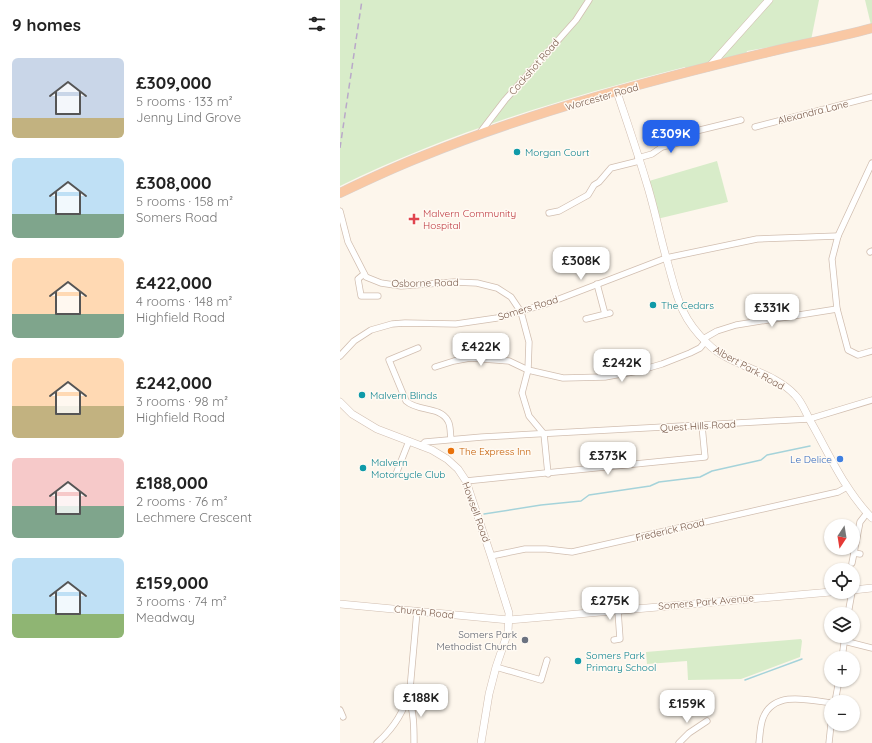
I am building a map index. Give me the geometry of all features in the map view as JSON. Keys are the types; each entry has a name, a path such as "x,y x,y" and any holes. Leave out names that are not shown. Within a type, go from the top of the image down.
{"highway":[{"name":"Worcester Road","path":"340,193 393,168 479,135 580,102 770,52 872,28"}],"street":[{"name":"Cockshot Road","path":"479,135 508,96 576,20 589,0"},
{"path":"708,68 769,0"},
{"name":"Albert Park Road","path":"617,92 647,182 674,291 688,321 704,340 725,357 761,373 795,395 847,487 870,516"},
{"name":"Alexandra Lane","path":"755,127 872,97"},
{"path":"549,213 559,211 588,195 594,185 599,182 611,168 639,160 662,147 690,138 692,132 694,131 741,120"},
{"path":"872,163 838,236 832,259 837,310 848,350 858,355 872,351"},
{"path":"340,211 348,242 364,274 358,280 361,296 378,296"},
{"name":"Somers Road","path":"340,356 354,341 371,330 392,324 456,324 497,318 546,304 666,258 757,239 838,236"},
{"name":"Osborne Road","path":"364,274 366,277 381,283 401,286 454,282 477,283 497,288 512,297 521,312 529,342 528,370 522,393 529,416 544,434"},
{"path":"586,319 608,314 597,284"},
{"path":"435,368 454,361 470,358 509,361 528,370 563,378 605,377 638,372 690,353 700,348 704,340 717,331 736,325 837,310"},
{"path":"418,348 389,360 406,401 411,406 443,414 449,422 451,439"},
{"name":"Quest Hills Road","path":"421,446 425,442 451,439 809,419 872,400"},
{"name":"Howsell Road","path":"340,402 352,414 366,423 377,429 421,446 447,459 458,469 466,481 509,613 509,620"},
{"path":"466,481 548,474 705,457 702,426"},
{"path":"544,434 548,474"},
{"path":"396,474 409,441"},
{"name":"Frederick Road","path":"491,556 526,549 546,548 572,552 838,492 847,487"},
{"path":"852,563 857,554 860,522 870,516"},
{"path":"860,590 872,588"},
{"name":"Somers Park Avenue","path":"509,620 824,593"},
{"name":"Church Road","path":"340,604 509,620"},
{"path":"377,743 394,725 402,712 408,697 417,611"},
{"path":"614,640 620,639 618,611"},
{"path":"481,743 489,694 496,667 508,632 509,620"},
{"path":"856,643 872,648"},
{"path":"496,667 541,680 546,660"},
{"path":"408,697 414,732 414,743"},
{"path":"759,743 763,718 770,708 779,701 790,698 824,702"},
{"path":"340,710 343,717"},
{"path":"679,743 689,733 707,721"},
{"path":"829,743 831,731"}],"green space":[{"path":"340,0 819,0 811,40 747,51 745,57 687,71 685,67 553,104 466,133 424,149 340,186"},
{"path":"865,0 872,0 872,25 871,25"},
{"path":"717,161 728,202 657,219 649,181"},
{"path":"801,639 800,657 741,679 688,680 687,661 647,664 646,652"}],"waterway":[{"path":"484,514 541,505 581,501 589,495 650,486 659,482 700,477 712,471 761,460 767,455 810,446"},
{"path":"745,680 802,659"}],"railway":[{"path":"340,148 362,0"}],"place":[{"name":"Morgan Court","path":"517,152"},
{"name":"Malvern Community Hospital","path":"414,219"},
{"name":"The Cedars","path":"653,305"},
{"name":"Malvern Blinds","path":"362,395"},
{"name":"The Express Inn","path":"451,451"},
{"name":"Le Delice","path":"840,459"},
{"name":"Malvern Motorcycle Club","path":"363,468"},
{"name":"Somers Park Methodist Church","path":"525,640"},
{"name":"Somers Park Primary School","path":"578,661"}]}
